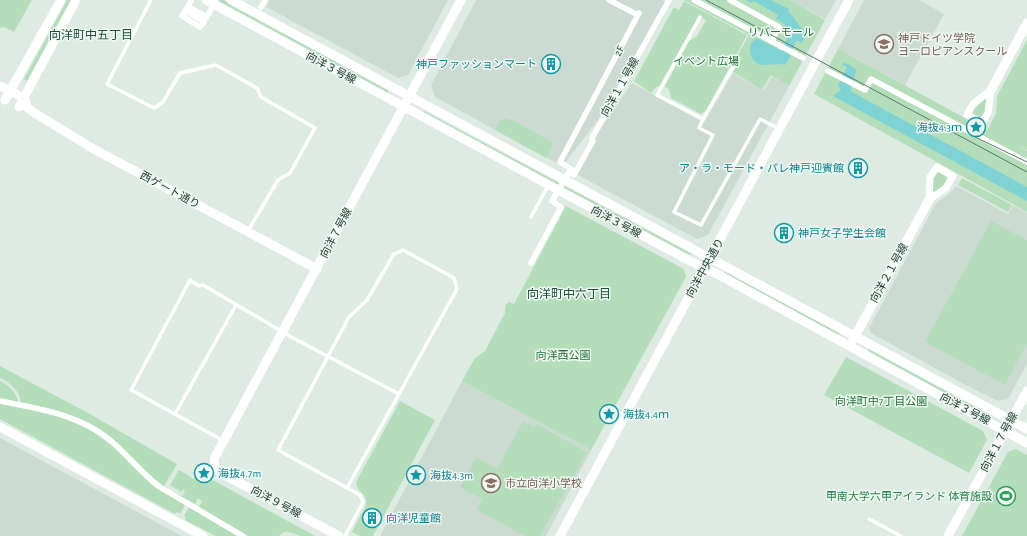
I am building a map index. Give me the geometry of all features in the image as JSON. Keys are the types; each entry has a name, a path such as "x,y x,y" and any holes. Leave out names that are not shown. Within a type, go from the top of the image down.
{"street":[{"path":"23,104 3,99 10,90 61,0"},
{"path":"23,104 76,0"},
{"name":"向洋３号線","path":"206,0 1027,443"},
{"path":"191,1 182,16 200,27 204,22 189,13 192,9 207,17 216,0"},
{"name":"向洋３号線","path":"232,0 1027,429"},
{"path":"261,7 265,0"},
{"name":"向洋７号線","path":"214,466 213,463 215,458 224,441 461,0"},
{"name":"2F","path":"531,263 561,207 552,201 571,169 560,162 638,14 609,0"},
{"name":"向洋１１号線","path":"574,175 593,141 591,139 668,0"},
{"path":"694,0 772,40 803,58"},
{"path":"730,0 779,27 772,40"},
{"name":"向洋中央通り","path":"560,536 849,0"},
{"path":"991,90 1027,23"},
{"path":"828,71 864,90 871,79 1027,162"},
{"path":"0,86 10,90 23,104"},
{"name":"西ゲート通り","path":"23,104 33,112 92,148 317,269"},
{"name":"向洋２１号線","path":"849,347 930,200 946,188 953,176 937,166 930,177 930,200"},
{"name":"向洋１７号線","path":"948,536 1027,391"},
{"path":"0,401 78,420 112,441 146,476 158,486 243,536"},
{"path":"0,426 203,536"},
{"name":"向洋９号線","path":"214,466 221,473 339,536"}],"lane":[{"path":"151,0 107,84 154,108 163,102 180,73 216,65 257,88 261,97 315,128 290,173 278,180 247,232"},
{"path":"700,17 658,95 703,120"},
{"path":"737,60 699,128 713,135 674,212 701,225 760,119 779,129"},
{"path":"532,217 548,185"},
{"path":"345,536 363,502 360,496 278,450 349,317 367,300 394,254 403,250 454,278 457,289 347,488"},
{"path":"224,441 131,390 190,280 399,394"},
{"path":"176,414 236,304"},
{"path":"614,410 624,416"},
{"path":"870,519 901,536"}],"shaded area":[{"path":"270,0 448,0 408,75 398,78 266,7"},
{"path":"476,0 661,0 666,2 598,120 562,166 435,97 431,85"},
{"path":"791,0 836,0 825,19"},
{"name":"神戸ドイツ学院 ヨーロピアンスクール","path":"864,0 919,0 944,14 905,85 838,49"},
{"path":"733,73 763,91 772,76 789,86 708,235 697,239 576,174 602,127 632,83 704,123"},
{"path":"956,186 1008,214 1013,205 1027,213 1027,364 1008,399 998,401 964,384 871,333 869,328 936,203 951,192"},
{"name":"市立向洋小学校","path":"462,381 591,450 546,536 380,536"},
{"path":"0,438 182,536 0,536"}],"green space":[{"path":"0,0 32,0 14,32 4,27 0,28"},
{"path":"67,0 71,0 27,81 24,79"},
{"path":"217,0 223,0 389,91 388,93"},
{"name":"リバーモール","path":"684,0 791,0 825,20 789,86 771,75 762,90 733,72 741,58 737,56 749,35"},
{"name":"イベント広場","path":"684,1 747,35 706,111 701,114 671,98 669,90 665,86 689,41 697,36 706,20 699,16 660,85 651,93 634,81 674,7 679,10"},
{"path":"1027,40 1027,150 1017,145 1027,151 1027,212 814,94 838,49 987,130 996,114 997,96"},
{"path":"986,98 986,111 980,118 972,113 973,110"},
{"path":"424,111 691,253 690,255 422,113"},
{"path":"504,118 510,119 551,141 552,147 546,158 495,130"},
{"path":"937,172 948,178 943,186 934,192 932,191 933,179"},
{"path":"962,178 1012,205 1008,212 958,185"},
{"name":"向洋西公園","path":"566,206 684,269 686,277 591,450 462,381 475,358 485,351 505,313 507,304 509,302 514,304"},
{"path":"991,221 1027,240 1027,343 1005,385 925,342"},
{"path":"725,272 840,333 839,335 724,274"},
{"path":"869,349 992,416 991,418 868,352"},
{"name":"向洋町中7丁目公園","path":"846,357 983,431 987,440 969,473 824,395"},
{"path":"0,366 88,413 177,464 164,486 143,469 102,430 69,414 21,403 17,391 8,382 0,378"},
{"path":"0,381 12,390 18,400 18,403 0,398"},
{"path":"400,401 435,420 373,536 360,536 352,532 366,505 366,498 358,488 356,482"},
{"path":"0,403 59,417 82,425 93,431 108,442 151,484 185,505 180,514 177,512 175,514 0,419"},
{"path":"523,421 534,427 536,424 587,452 540,536 525,536 477,510 482,499 460,487 476,457 497,469"},
{"name":"甲南大学六甲アイランド 体育施設","path":"1016,449 1027,455 1027,536 962,536 1008,452"},
{"path":"179,470 194,479 198,472 315,536 301,536 290,532 284,532 279,536 248,536 199,507 202,501 198,498 195,504 171,491 182,496 185,491 183,489 181,492 170,485"},
{"path":"189,507 237,536 216,536 185,520 186,517 184,516"}],"water":[{"path":"746,0 771,0 789,9 788,12 808,33 802,43 797,40 789,55 791,56 785,65 763,65 755,62 752,58 750,46 757,38 781,51 788,37 788,29 782,22 776,19 778,15 754,1 751,3"},
{"path":"844,62 856,69 851,89 852,92 1027,187 1027,201 833,96 841,90 838,85 847,67 842,65"}],"tram line":[{"path":"706,0 1027,172"},
{"path":"975,137 1027,162"}],"place":[{"name":"神戸ドイツ学院 ヨーロピアンスクール","path":"884,44"},
{"name":"神戸ファッションマート","path":"551,64"},
{"name":"海抜4.3ｍ","path":"976,127"},
{"name":"ア・ラ・モード・パレ神戸迎賓館","path":"858,168"},
{"name":"神戸女子学生会館","path":"784,233"},
{"name":"海抜4.4ｍ","path":"609,414"},
{"name":"海抜4.7m","path":"204,473"},
{"name":"海抜4.3m","path":"416,475"},
{"name":"市立向洋小学校","path":"491,483"},
{"name":"甲南大学六甲アイランド 体育施設","path":"1006,496"},
{"name":"向洋児童館","path":"372,518"}],"district":[{"name":"向洋町中五丁目","path":"91,35"},
{"name":"向洋町中六丁目","path":"569,294"}]}
